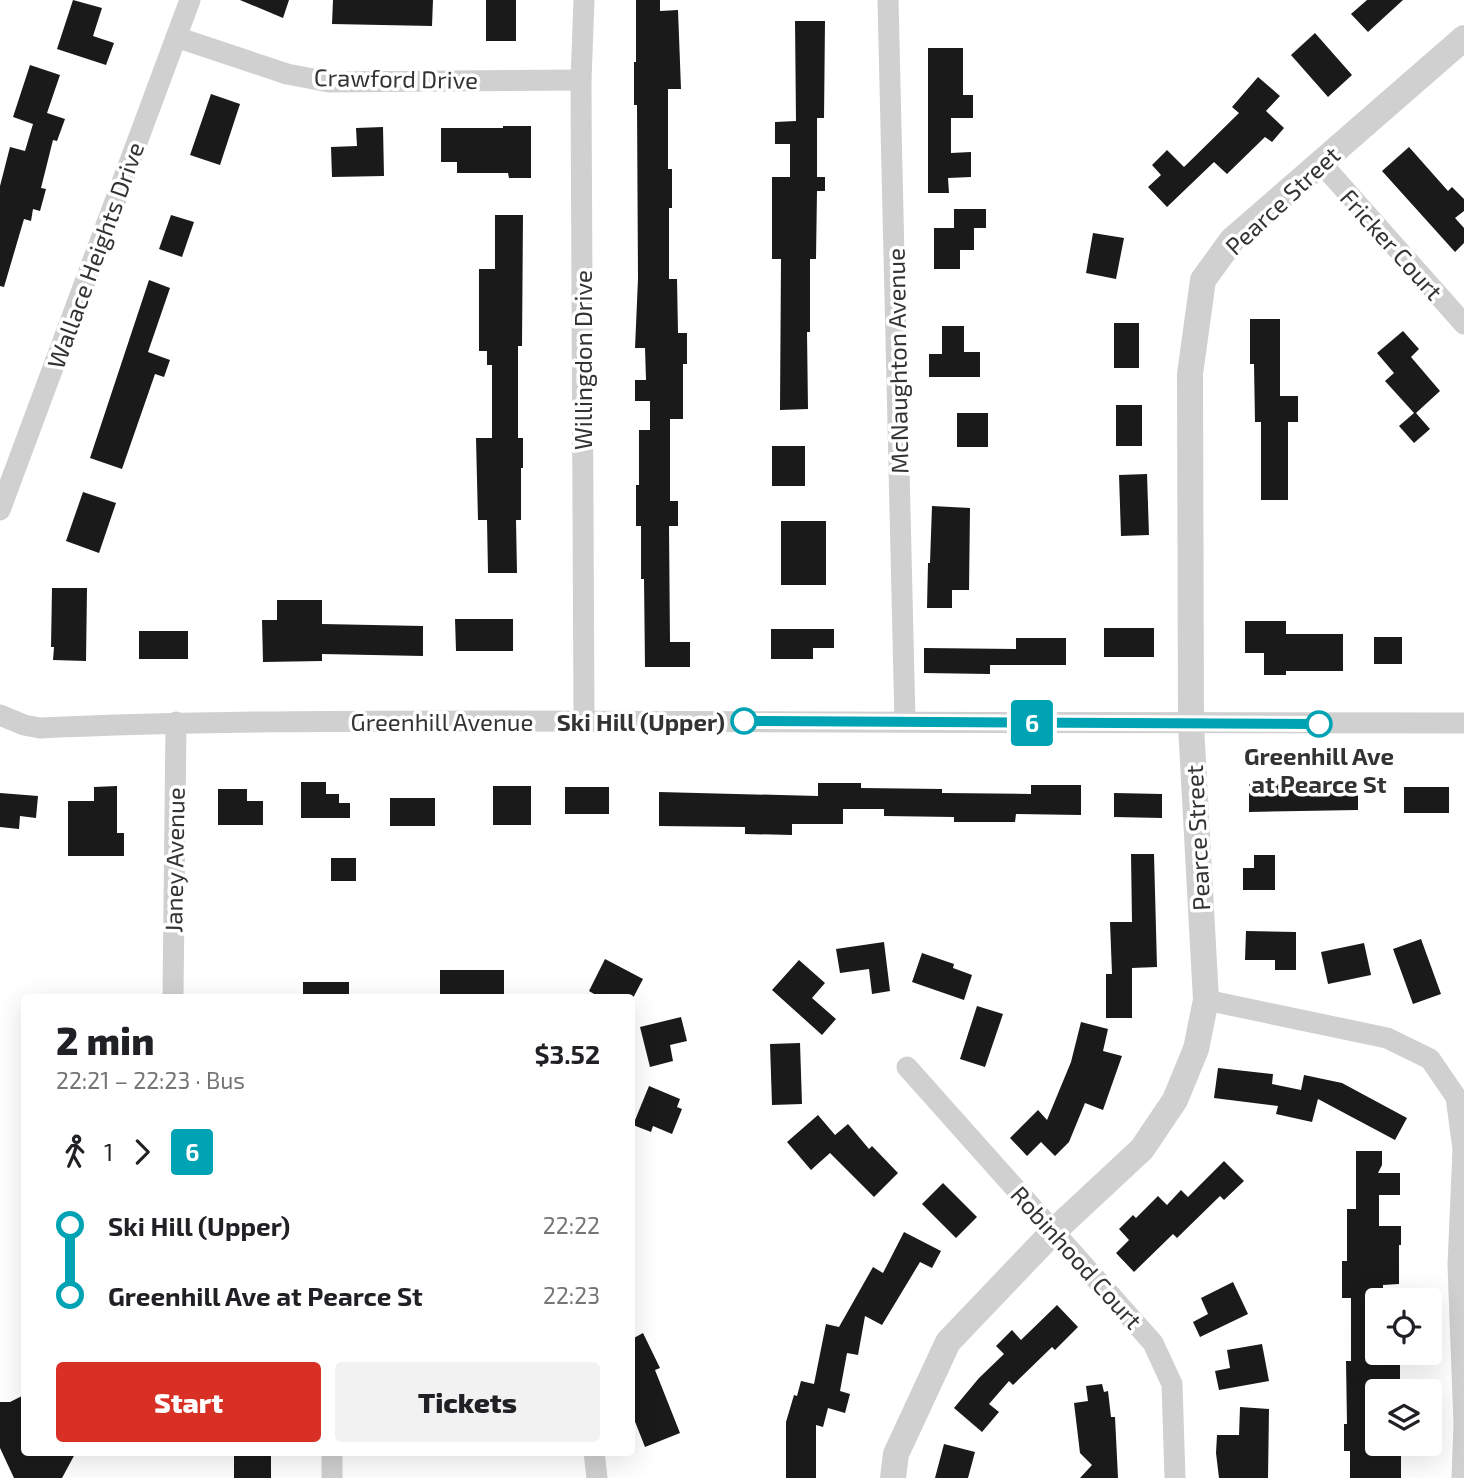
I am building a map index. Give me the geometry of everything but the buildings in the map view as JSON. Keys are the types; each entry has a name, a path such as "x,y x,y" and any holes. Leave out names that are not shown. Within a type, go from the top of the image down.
{"street":[{"name":"Wallace Heights Drive","path":"0,510 190,0"},
{"name":"Willingdon Drive","path":"584,0 581,80 584,721"},
{"name":"McNaughton Avenue","path":"888,0 905,722"},
{"name":"Crawford Drive","path":"176,37 287,74 330,82 581,80"},
{"name":"Pearce Street","path":"893,1478 896,1454 948,1342 1054,1231 1142,1149 1175,1100 1196,1049 1206,1000 1191,725 1190,374 1203,280 1232,240 1464,38"},
{"name":"Fricker Court","path":"1321,163 1464,324"},
{"path":"0,715 40,728 176,722"},
{"name":"Greenhill Avenue","path":"176,722 584,721 1191,725 1464,723"},
{"name":"Janey Avenue","path":"173,994 176,722"},
{"path":"1206,1000 1387,1038 1430,1059 1456,1097 1463,1149 1458,1265 1464,1424 1462,1478"},
{"name":"Robinhood Court","path":"907,1067 1153,1343 1172,1384 1175,1478"},
{"path":"332,1456 332,1478"},
{"path":"594,1456 597,1478"}],"bus line":[{"name":"6","path":"744,721 1319,724"}],"place":[{"name":"Ski Hill (Upper)","path":"744,721"},
{"name":"Greenhill Ave at Pearce St","path":"1319,724"}]}
